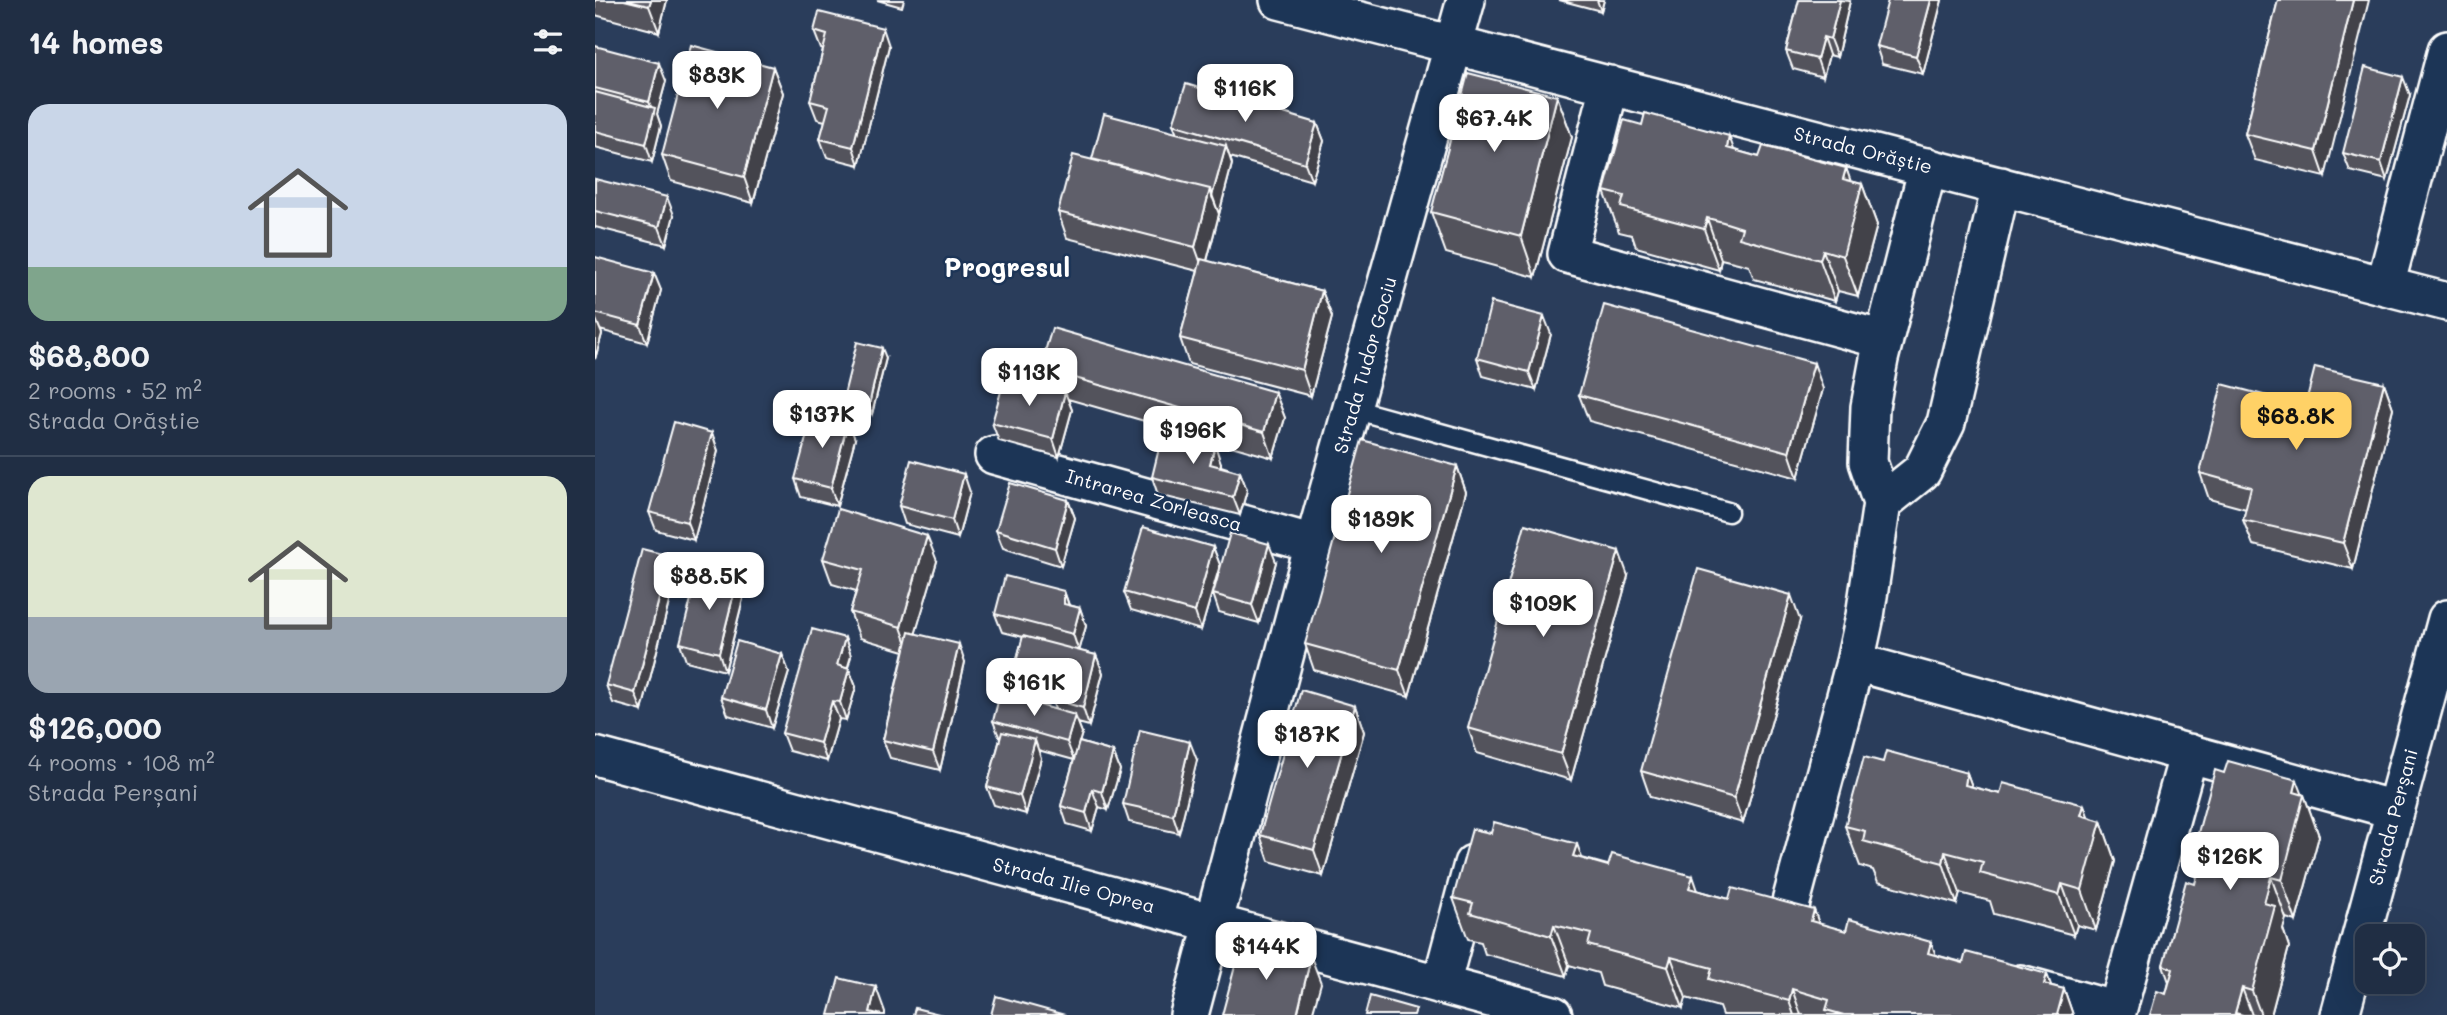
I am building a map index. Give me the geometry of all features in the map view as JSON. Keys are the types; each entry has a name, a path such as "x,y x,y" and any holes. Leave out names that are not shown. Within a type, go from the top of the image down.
{"street":[{"name":"Strada Orăștie","path":"1279,0 2447,302"},
{"name":"Strada Tudor Gociu","path":"1189,1015 1314,544 1466,0"},
{"path":"2385,286 2447,50"},
{"path":"1610,85 1567,254 1884,340"},
{"path":"1786,920 1855,662 1882,503 1868,462 1870,407 1884,340 1928,167"},
{"path":"1882,503 1922,471 1946,422 2001,186"},
{"name":"Intrarea Zorleasca","path":"994,455 1314,544"},
{"name":"Strada Perșani","path":"2340,1015 2447,619"},
{"path":"1855,662 2395,810"},
{"path":"1985,975 2116,1013 2189,753"},
{"name":"Strada Ilie Oprea","path":"595,756 1553,1015"},
{"path":"1441,985 1476,850 1481,841 1491,840"}],"lane":[{"path":"1353,409 1728,512"}],"building":[{"path":"624,0 651,0 649,6"},
{"path":"1799,0 1840,0 1830,39 1823,37 1817,59 1786,51"},
{"path":"1888,0 1931,0 1916,56 1876,46"},
{"path":"2278,0 2353,0 2316,151 2245,134"},
{"path":"819,12 883,28 853,147 820,139 829,106 810,101 827,35 814,31"},
{"path":"691,45 773,67 744,177 662,155"},
{"path":"595,46 659,63 649,102 595,88"},
{"path":"2365,67 2403,77 2381,162 2343,153"},
{"path":"1468,73 1557,96 1521,236 1431,212"},
{"path":"1186,84 1317,123 1305,163 1173,124"},
{"path":"595,92 655,108 646,144 595,131"},
{"path":"1645,113 1729,136 1727,148 1759,157 1763,146 1846,168 1843,179 1862,184 1843,256 1823,250 1820,260 1739,238 1742,228 1723,222 1707,218 1704,229 1621,207 1624,196 1604,191 1624,120 1642,125"},
{"path":"1104,114 1226,146 1212,196 1210,189 1092,159"},
{"path":"1073,155 1210,189 1195,247 1058,212"},
{"path":"595,179 667,197 659,227 595,211"},
{"path":"595,257 654,273 640,325 595,313"},
{"path":"1201,259 1322,291 1302,370 1180,338"},
{"path":"1491,302 1544,316 1529,372 1477,358"},
{"path":"1604,305 1814,363 1789,452 1579,395"},
{"path":"1052,328 1275,392 1264,432 1040,368"},
{"path":"857,342 882,348 869,405 843,399"},
{"path":"2315,367 2384,383 2343,543 2243,520 2251,487 2200,473 2222,384 2305,406"},
{"path":"1005,377 1065,392 1053,439 992,423"},
{"path":"813,412 848,421 831,488 795,479"},
{"path":"674,422 712,433 687,522 649,512"},
{"path":"1163,432 1215,445 1210,464 1240,472 1233,497 1152,477"},
{"path":"1362,440 1457,466 1399,670 1305,644"},
{"path":"911,460 964,474 952,520 899,506"},
{"path":"1010,483 1068,500 1055,548 996,530"},
{"path":"838,509 927,536 901,627 850,612 863,570 823,559"},
{"path":"1525,524 1619,551 1561,754 1468,728"},
{"path":"1143,527 1213,547 1195,612 1124,592"},
{"path":"1230,533 1269,544 1252,605 1213,594"},
{"path":"642,549 670,556 635,693 606,685"},
{"path":"1698,569 1791,595 1734,798 1641,771"},
{"path":"698,571 737,581 719,653 680,643"},
{"path":"1005,576 1064,591 1064,604 1080,608 1073,634 995,614"},
{"path":"812,629 845,638 837,665 849,669 840,702 832,701 820,743 782,733"},
{"path":"909,632 959,644 933,752 883,740"},
{"path":"1023,636 1096,655 1083,708 1052,699 1055,688 1012,677"},
{"path":"737,641 782,654 766,710 721,697"},
{"path":"1301,690 1355,706 1314,850 1260,835"},
{"path":"1000,694 1075,715 1067,742 993,721"},
{"path":"1140,730 1190,742 1173,815 1123,804"},
{"path":"1002,732 1035,740 1020,796 987,787"},
{"path":"1079,742 1113,752 1102,792 1092,789 1086,813 1061,806"},
{"path":"1886,751 1967,773 1965,785 2000,794 2003,783 2084,805 2081,815 2101,821 2082,890 2062,884 2059,895 1980,873 1983,862 1945,852 1943,863 1863,841 1865,831 1845,826 1864,757 1883,762"},
{"path":"2228,761 2297,780 2294,792 2304,795 2282,880 2271,877 2264,903 2275,906 2252,991 2242,988 2235,1013 2243,1015 2150,1015 2157,991 2166,994 2173,969 2163,965 2186,881 2195,884 2202,858 2192,855 2215,770 2224,773"},
{"path":"1494,822 1577,844 1573,856 1608,866 1612,854 1693,876 1689,888 1729,899 1732,888 1814,910 1811,921 1846,931 1849,919 1931,942 1928,953 1963,963 1966,952 2047,974 2044,984 2064,989 2057,1015 1844,1015 1826,1010 1829,1000 1792,989 1789,1001 1709,979 1712,968 1671,957 1668,967 1588,945 1591,934 1554,925 1551,936 1470,913 1473,903 1453,898 1472,829 1491,833"},
{"path":"1242,940 1311,957 1297,1015 1222,1015"},
{"path":"839,978 876,987 870,1012 882,1015 829,1015"},
{"path":"996,996 1065,1015 991,1015"},
{"path":"1370,996 1416,1009 1414,1015 1365,1015"},
{"path":"915,1008 943,1015 913,1015"}],"district":[{"name":"Progresul","path":"1007,268"}]}
